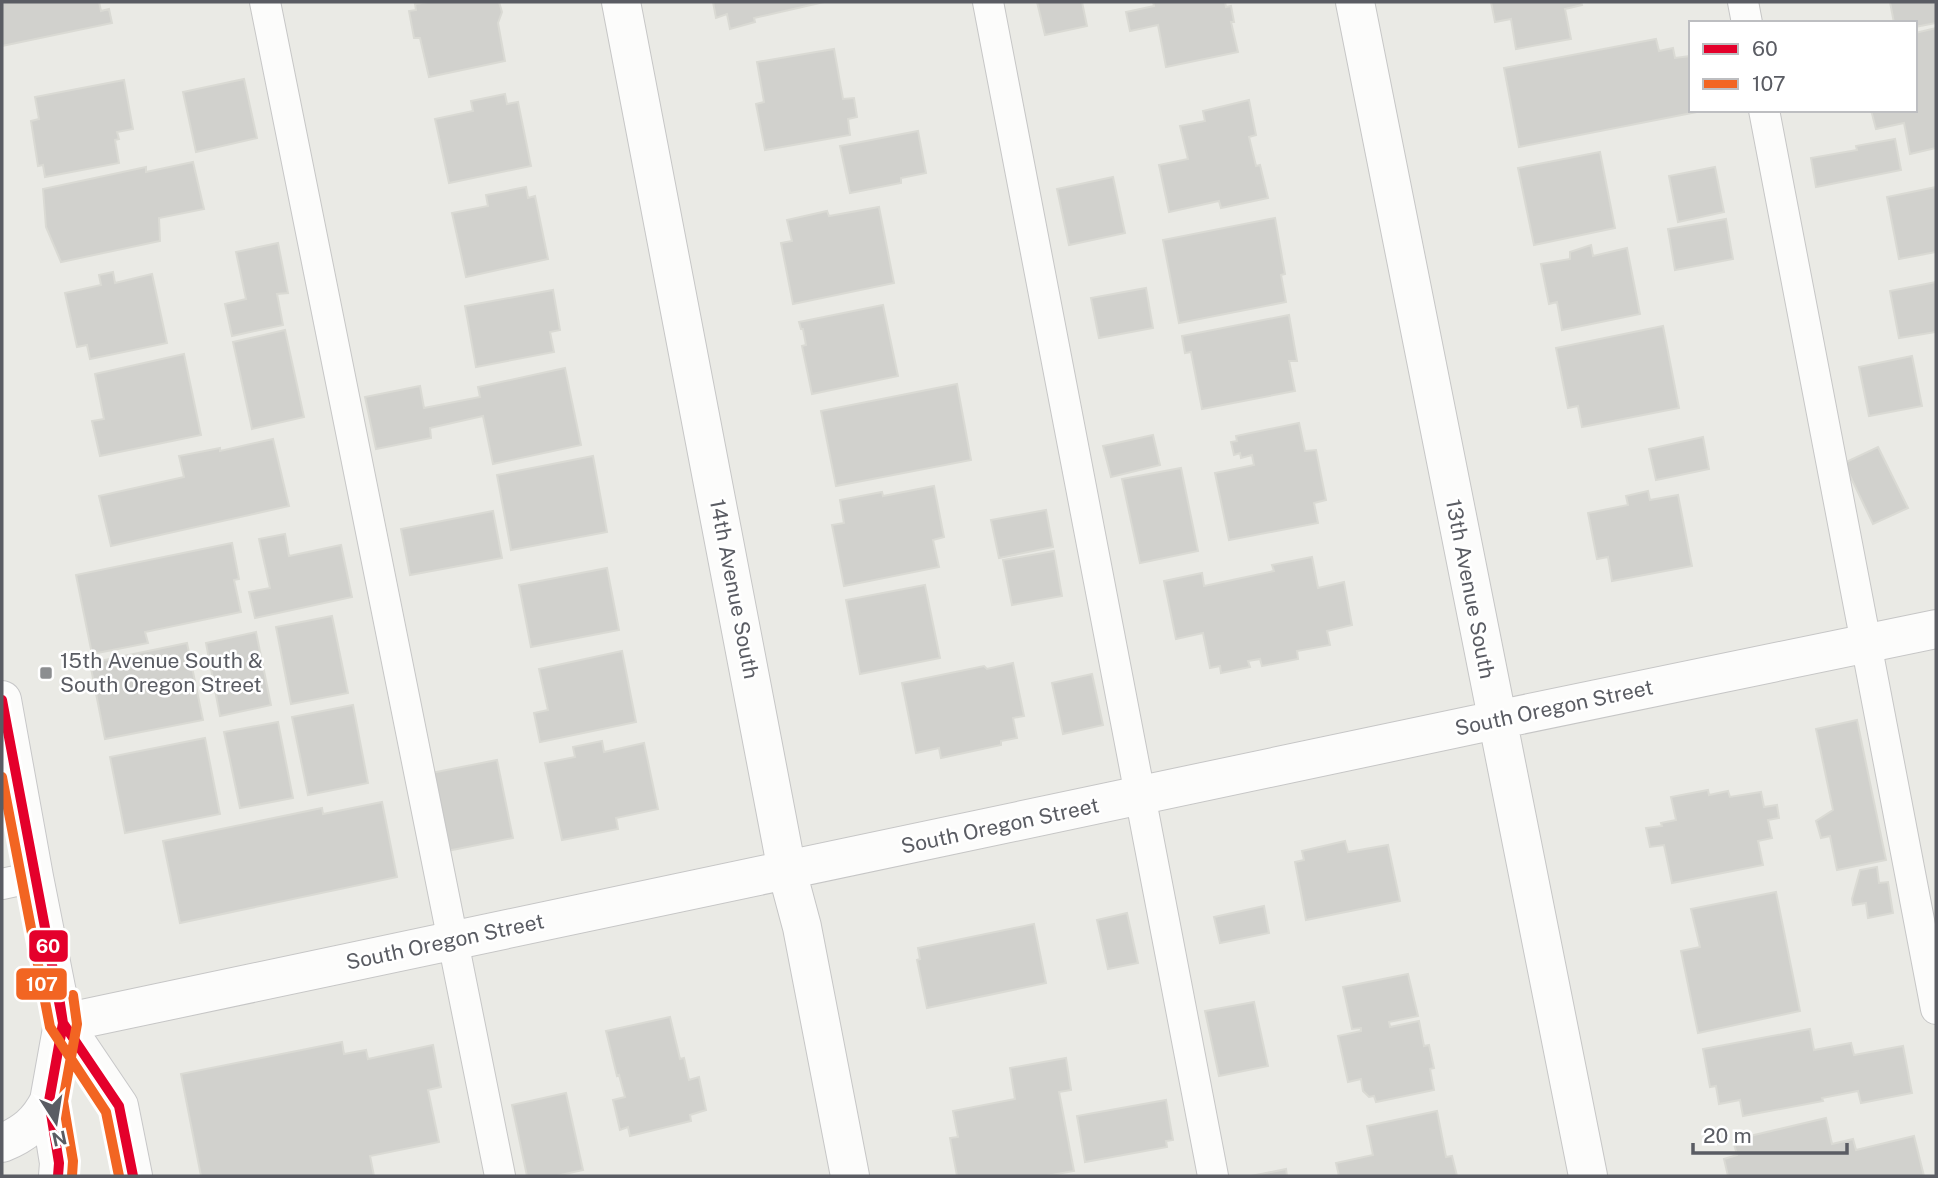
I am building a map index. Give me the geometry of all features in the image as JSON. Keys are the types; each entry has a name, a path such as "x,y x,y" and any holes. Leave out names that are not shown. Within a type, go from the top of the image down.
{"street":[{"name":"14th Avenue South","path":"621,2 787,871 802,927 850,1176"},
{"name":"13th Avenue South","path":"1355,2 1588,1176"},
{"name":"South Oregon Street","path":"63,1023 1936,629"},
{"path":"2,700 18,881 63,1023 119,1105 133,1176"},
{"path":"2,1143 21,1135 41,1117 49,1101 63,1023"},
{"path":"49,1101 59,1163 58,1176"}],"lane":[{"path":"265,2 500,1176"},
{"path":"988,2 1213,1176"},
{"path":"1743,2 1747,21"},
{"path":"1764,112 1936,1009"}],"building":[{"path":"2,2 99,2 101,11 109,9 112,23 2,46"},
{"path":"499,2 502,12 498,23 505,61 429,77 420,38 414,38 409,11 416,10 415,4"},
{"path":"713,2 824,2 754,18 755,22 730,29 727,14 716,18"},
{"path":"1037,2 1082,2 1087,26 1045,35"},
{"path":"1153,2 1225,2 1226,7 1231,6 1234,22 1231,22 1238,52 1166,67 1158,25 1130,31 1126,12 1154,6"},
{"path":"1491,2 1581,2 1582,5 1565,9 1571,39 1516,49 1511,19 1495,22"},
{"path":"1890,2 1936,2 1936,23 1917,27 1917,21 1894,21"},
{"path":"1936,28 1936,148 1910,154 1904,123 1876,129 1872,112 1917,112 1917,33"},
{"path":"1656,39 1659,51 1673,48 1675,58 1689,56 1689,112 1697,112 1519,147 1504,68"},
{"path":"834,49 843,99 854,98 857,117 848,119 850,135 765,150 756,104 764,102 757,62"},
{"path":"244,79 257,138 196,152 183,92"},
{"path":"124,80 133,129 117,132 119,139 115,140 119,163 45,177 43,165 38,166 31,121 39,119 35,97"},
{"path":"505,94 507,104 518,102 531,166 449,183 435,119 473,111 471,101"},
{"path":"1249,100 1256,135 1249,137 1256,166 1260,165 1268,198 1221,208 1219,201 1169,212 1159,165 1188,159 1180,126 1205,121 1203,111"},
{"path":"918,131 926,173 901,178 901,183 850,193 840,146"},
{"path":"1895,139 1901,170 1816,187 1811,158 1857,150 1856,146"},
{"path":"1600,152 1615,228 1534,245 1518,168"},
{"path":"193,162 204,209 159,218 160,241 61,262 46,227 43,189 146,167 146,172"},
{"path":"1715,167 1724,212 1678,222 1669,176"},
{"path":"1113,177 1125,233 1069,245 1057,189"},
{"path":"526,187 528,198 535,196 548,259 466,277 452,213 488,206 486,195"},
{"path":"1936,187 1936,252 1899,259 1887,197"},
{"path":"879,207 894,283 793,304 781,243 792,241 787,220 827,211 829,216"},
{"path":"1275,218 1285,274 1281,275 1286,302 1179,323 1163,240"},
{"path":"1726,219 1733,259 1675,270 1668,229"},
{"path":"278,243 288,293 277,294 283,325 232,336 225,304 246,299 236,252"},
{"path":"1591,245 1593,256 1627,248 1640,314 1562,330 1557,302 1549,304 1541,264 1570,259 1570,252"},
{"path":"113,272 115,283 152,274 167,343 90,359 87,345 77,347 65,293 101,285 99,275"},
{"path":"1936,282 1936,332 1899,338 1890,291"},
{"path":"1146,288 1153,328 1099,338 1091,298"},
{"path":"553,290 560,330 550,332 554,352 476,367 465,306"},
{"path":"883,305 898,376 812,394 802,346 806,345 799,322"},
{"path":"1289,315 1297,361 1289,361 1295,391 1202,409 1191,352 1185,353 1182,336"},
{"path":"1663,326 1679,408 1582,427 1578,406 1568,408 1556,348"},
{"path":"285,330 304,417 252,429 233,342"},
{"path":"184,354 201,435 100,456 92,421 104,419 95,374"},
{"path":"1912,356 1922,406 1869,416 1859,367"},
{"path":"565,368 581,445 493,464 483,416 430,428 431,438 376,449 365,397 420,386 424,408 480,397 478,387"},
{"path":"957,384 971,460 836,486 821,411"},
{"path":"1299,423 1305,451 1316,450 1326,500 1314,503 1318,523 1229,540 1215,473 1254,465 1252,455 1241,458 1240,453 1234,455 1231,442 1237,441 1236,436"},
{"path":"1153,435 1160,465 1111,477 1103,446"},
{"path":"1703,437 1709,469 1656,480 1649,449"},
{"path":"273,439 289,506 111,546 99,496 184,477 179,456 220,448 220,451"},
{"path":"1878,447 1908,508 1873,524 1844,463"},
{"path":"593,456 607,532 511,550 497,475"},
{"path":"1181,468 1198,551 1140,563 1122,479"},
{"path":"934,486 944,537 933,540 939,567 844,586 832,525 844,523 840,500 882,492 883,496"},
{"path":"1648,491 1650,500 1678,495 1692,566 1612,581 1608,557 1597,559 1588,513 1628,505 1626,496"},
{"path":"1046,510 1053,547 999,558 991,520"},
{"path":"493,511 502,558 410,575 401,529"},
{"path":"285,534 289,556 341,545 352,597 255,618 249,592 270,588 259,539"},
{"path":"232,543 239,579 234,580 241,612 145,632 148,643 92,654 76,575"},
{"path":"1054,551 1062,596 1012,605 1003,560"},
{"path":"1312,557 1318,588 1344,582 1352,625 1327,631 1330,645 1297,651 1298,659 1262,666 1260,659 1248,661 1250,667 1221,673 1220,666 1210,668 1203,633 1176,639 1164,581 1202,573 1204,586 1274,571 1272,565"},
{"path":"607,568 619,630 531,647 519,585"},
{"path":"925,585 940,658 860,674 846,600"},
{"path":"332,616 348,693 291,704 276,627"},
{"path":"256,632 271,705 220,716 206,643"},
{"path":"187,643 203,720 105,739 90,663"},
{"path":"622,651 636,722 540,742 534,713 548,710 539,669"},
{"path":"1013,663 1024,716 1013,718 1017,738 1001,741 1001,745 941,758 939,748 916,753 902,683 984,666 987,669"},
{"path":"1092,674 1103,725 1063,734 1052,683"},
{"path":"353,705 368,783 308,795 292,717"},
{"path":"1857,720 1886,860 1837,870 1830,836 1821,838 1816,821 1833,810 1816,729"},
{"path":"278,722 293,798 240,808 224,732"},
{"path":"205,738 220,814 125,833 110,757"},
{"path":"602,741 604,752 644,743 658,809 616,818 618,829 562,840 545,763 575,757 573,747"},
{"path":"497,760 513,838 447,851 431,773"},
{"path":"1708,790 1709,795 1728,791 1730,797 1761,792 1764,807 1777,805 1779,818 1768,820 1772,838 1758,841 1763,865 1672,883 1664,845 1650,847 1646,828 1662,826 1661,823 1676,820 1671,797"},
{"path":"382,802 397,877 180,923 163,841 322,808 323,814"},
{"path":"1345,841 1348,852 1388,845 1400,901 1306,920 1295,862 1304,860 1302,851"},
{"path":"1877,867 1879,883 1888,882 1893,913 1868,918 1866,903 1853,905 1852,899 1860,870"},
{"path":"1776,892 1800,1011 1698,1033 1681,951 1700,947 1691,909"},
{"path":"1264,906 1269,933 1220,943 1214,917"},
{"path":"1127,913 1138,963 1108,969 1097,920"},
{"path":"1034,924 1046,983 927,1008 917,960 920,959 918,948"},
{"path":"1408,974 1418,1016 1389,1022 1390,1027 1419,1021 1424,1046 1429,1045 1434,1068 1430,1069 1434,1090 1376,1102 1374,1096 1369,1097 1363,1091 1361,1079 1348,1082 1338,1036 1361,1031 1361,1028 1352,1029 1343,987"},
{"path":"1254,1002 1268,1066 1219,1076 1205,1011"},
{"path":"670,1017 680,1059 684,1058 689,1080 699,1077 706,1110 690,1115 691,1121 630,1136 628,1127 620,1130 613,1100 625,1097 606,1031"},
{"path":"1810,1029 1814,1050 1851,1043 1854,1055 1903,1046 1912,1093 1861,1103 1858,1091 1822,1098 1823,1101 1743,1116 1740,1100 1719,1104 1716,1086 1710,1087 1703,1049"},
{"path":"342,1042 344,1054 366,1050 368,1059 433,1045 441,1087 428,1090 439,1142 370,1156 374,1176 201,1176 181,1074"},
{"path":"1066,1058 1071,1090 1059,1092 1074,1171 1046,1176 957,1176 950,1138 958,1137 953,1111 1015,1099 1010,1068"},
{"path":"566,1093 583,1170 556,1176 527,1176 512,1105"},
{"path":"1166,1100 1173,1140 1166,1141 1167,1147 1085,1162 1077,1116"},
{"path":"1437,1111 1446,1157 1452,1156 1457,1176 1339,1176 1336,1163 1373,1155 1367,1126"},
{"path":"1826,1118 1832,1144 1853,1139 1856,1150 1914,1136 1924,1176 1728,1176 1724,1159 1737,1155 1733,1140"},
{"path":"1286,1169 1287,1176 1251,1176"}],"transit line":[{"name":"60","path":"2,700 63,1023 119,1106 133,1176"},
{"name":"107","path":"2,777 50,1027 106,1112 119,1176"},
{"name":"107","path":"72,1176 73,1161 63,1101 77,1024 73,995"},
{"name":"60","path":"58,1176 59,1163 49,1101 63,1023 59,997"}],"place":[{"name":"15th Avenue South & South Oregon Street","path":"46,673"}]}
